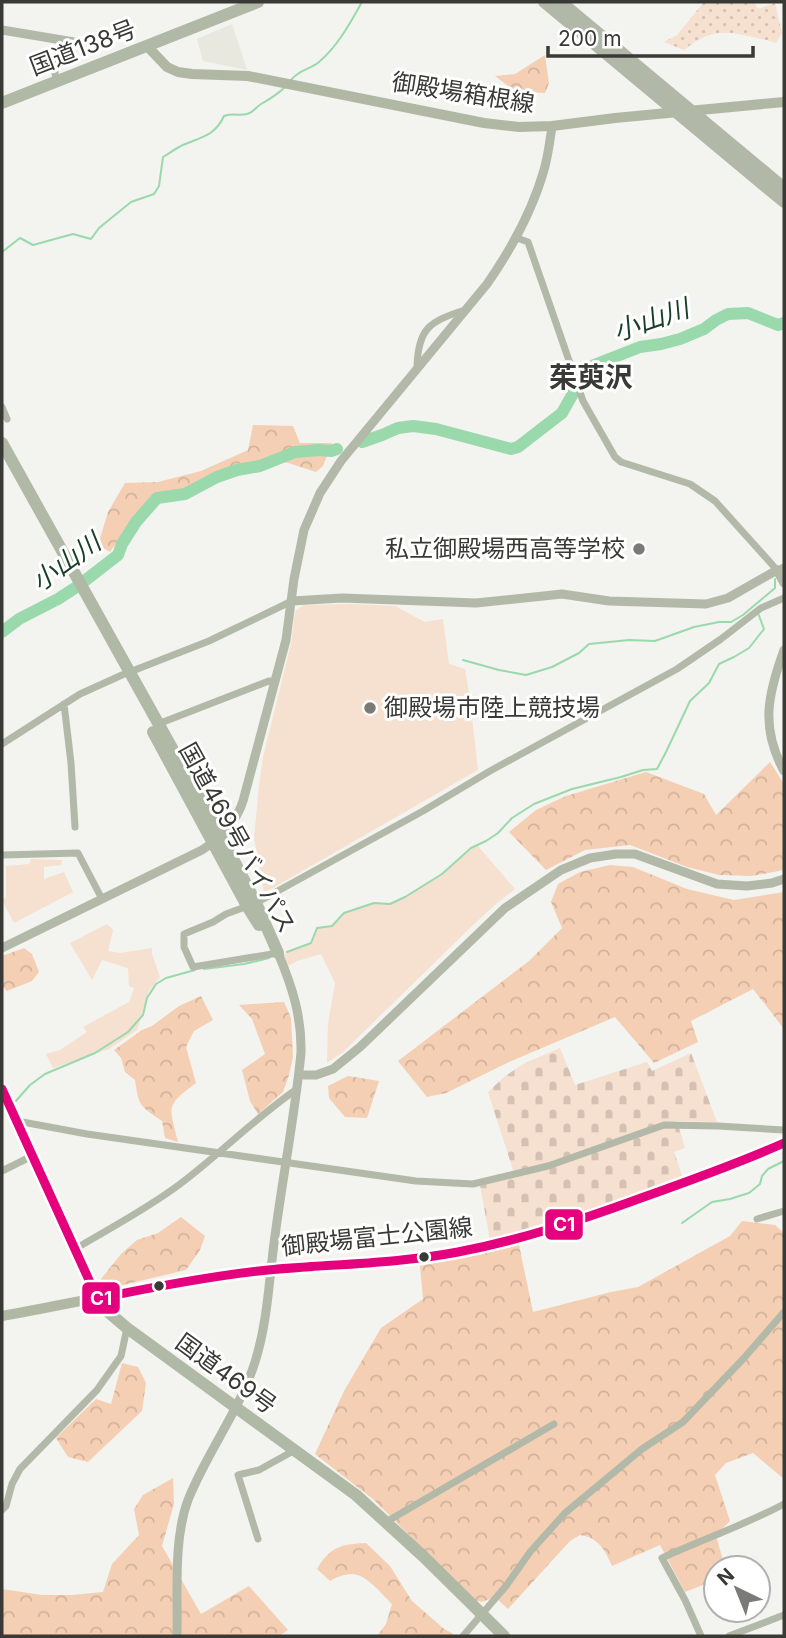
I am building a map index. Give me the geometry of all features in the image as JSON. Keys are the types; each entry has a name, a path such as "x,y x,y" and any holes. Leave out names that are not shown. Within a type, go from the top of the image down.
{"highway":[{"name":"国道138号","path":"2,103 258,2"},
{"path":"544,2 784,202"},
{"path":"561,2 784,188"},
{"name":"国道469号バイパス","path":"2,443 79,591 218,839"},
{"name":"国道469号バイパス","path":"2,456 73,578"},
{"name":"国道469号バイパス","path":"126,674 158,724 278,953"},
{"name":"国道469号","path":"2,1089 100,1305 127,1328 356,1495 424,1556 481,1616 504,1636"}],"main road":[{"name":"御殿場箱根線","path":"147,46 167,67 178,72 248,76 519,127 552,126 784,102"},
{"name":"御殿場富士公園線","path":"2,1316 184,1281 270,1270 412,1259 506,1242 562,1227 720,1170 784,1143"}],"street":[{"path":"2,30 69,41 55,61 57,81"},
{"path":"2,948 202,850 218,839 239,813 286,640 304,530 320,493 341,461 488,284 517,238 535,199 545,167 552,126"},
{"path":"517,238 528,242 583,401 615,457 621,462 690,484 715,501 780,568 784,583"},
{"path":"417,367 418,345 429,327 440,318 465,310"},
{"path":"2,407 8,419"},
{"path":"2,744 80,694 209,641 292,601 342,598 476,603 562,594 609,601 706,604 728,598 780,568"},
{"path":"177,1636 180,1531 187,1502 255,1363 264,1325 299,1075 302,1035 292,987 278,953 193,967 184,947 184,934 252,905 677,669 758,611 784,598"},
{"path":"784,650 770,695 769,722 774,747 784,771"},
{"path":"158,724 274,681"},
{"path":"64,704 75,827"},
{"path":"2,855 78,853 102,899"},
{"path":"299,1075 316,1075 333,1069 505,908 561,870 590,859 635,853 717,884 747,886 772,884 784,879"},
{"path":"75,1249 143,1210 178,1185 297,1089"},
{"path":"17,1121 87,1134 416,1181 473,1184 548,1166 664,1125 784,1130"},
{"path":"2,1171 32,1157"},
{"path":"757,1219 784,1211"},
{"path":"463,1636 565,1513 642,1449 683,1422 784,1312"},
{"path":"2,1510 20,1469 97,1390 121,1356 127,1328"},
{"path":"386,1522 554,1424"},
{"path":"258,1539 238,1475 259,1470 295,1450"},
{"path":"701,1636 662,1558 784,1504"},
{"path":"729,1636 784,1615"}],"shaded area":[{"path":"232,24 247,70 203,61 197,39"}],"green space":[{"path":"704,2 754,2 758,9 775,3 782,33 776,43 725,33 705,37 684,50 664,42 677,35"},
{"path":"545,55 549,83 545,93 528,92 521,96 495,76 515,74"},
{"path":"253,425 293,426 300,443 332,443 323,466 316,472 282,461 250,473 150,499 110,552 98,545 108,512 125,483 158,482 201,471 248,450"},
{"path":"304,605 395,606 425,622 443,619 449,664 465,669 478,770 264,893 254,838 259,786 263,757 291,644 295,611"},
{"path":"770,762 784,784 784,870 752,876 719,875 687,867 630,845 585,850 546,870 509,832 536,810 566,796 646,772 704,794 716,815"},
{"path":"477,845 515,889 472,926 343,1052 327,1063 328,1024 335,983 321,954 288,966 282,955 311,943 317,928 332,926 344,913 374,903 390,904 405,897 434,880"},
{"path":"31,859 62,860 61,865 44,867 44,879 64,872 73,892 14,923 2,900 6,897 6,866 29,864"},
{"path":"610,865 633,867 687,889 734,900 784,892 784,1029 753,989 691,1021 698,1042 654,1063 615,1017 509,1062 446,1093 427,1097 398,1061 529,961 562,928 551,902 558,884 580,872"},
{"path":"107,924 113,930 108,951 120,953 152,948 160,977 149,991 137,1030 109,1049 53,1068 46,1054 60,1050 87,1032 83,1027 129,1002 134,988 129,986 128,968 102,960 92,980 70,943"},
{"path":"24,948 32,954 39,972 32,981 7,991 2,986 2,956"},
{"path":"201,996 213,1020 194,1031 186,1047 196,1083 174,1102 172,1108 178,1142 165,1138 162,1121 142,1105 135,1080 125,1072 121,1058 114,1050 179,1006"},
{"path":"284,1002 291,1018 293,1057 289,1075 283,1092 258,1114 250,1101 242,1070 265,1054 252,1019 239,1005"},
{"path":"560,1048 575,1085 647,1062 652,1071 691,1053 717,1122 677,1121 685,1148 674,1152 683,1178 553,1224 490,1240 480,1185 515,1176 488,1092 523,1064"},
{"path":"348,1076 379,1081 367,1118 345,1117 329,1098 328,1086"},
{"path":"181,1217 205,1236 200,1250 186,1270 106,1289 101,1279 121,1254 137,1240 158,1233"},
{"path":"742,1221 775,1225 784,1233 784,1479 753,1453 726,1463 715,1475 730,1521 716,1535 721,1554 702,1554 702,1585 685,1592 660,1545 612,1566 600,1546 592,1539 580,1535 570,1541 508,1609 495,1597 482,1602 474,1600 374,1500 315,1454 344,1391 381,1328 423,1299 420,1266 519,1245 533,1312 638,1287 730,1236"},
{"path":"122,1363 138,1367 146,1383 142,1411 88,1462 68,1457 56,1438 96,1399 111,1404"},
{"path":"173,1478 174,1504 162,1546 201,1614 249,1586 288,1630 279,1636 2,1636 2,1589 42,1595 103,1592 112,1564 139,1535 134,1509 143,1495"},
{"path":"366,1543 390,1566 412,1601 453,1636 377,1636 386,1624 392,1604 361,1576 347,1575 330,1581 317,1569 337,1548"}],"waterway":[{"path":"291,80 326,56 362,2"},
{"path":"2,252 20,238 33,245 73,234 91,239 99,228 131,202 154,194 159,186 163,157 212,132 224,116 249,113 285,87"},
{"name":"小山川","path":"362,442 398,428 413,426 436,429 511,449 518,447 562,413 580,381 594,365 640,347 680,339 704,329 728,314 748,313 778,325 784,323"},
{"name":"小山川","path":"2,632 19,619 78,586 118,555 136,522 157,498 185,494 217,477 260,466 295,452 337,449"},
{"path":"463,660 526,675 552,667 579,653 589,644 629,640 655,641 694,627 731,622 775,588 775,579"},
{"path":"287,952 311,943 317,928 332,926 344,913 374,903 390,904 405,897 442,874 471,848 498,833 512,818 534,804 572,789 643,770 657,769 690,701 709,683 719,664 749,648 764,629 758,613"},
{"path":"204,969 269,958"},
{"path":"15,1102 30,1085 45,1074 95,1053 128,1032 143,1015 147,998 156,984 166,978 195,970"},
{"path":"682,1223 712,1202 749,1193 760,1184 768,1169 784,1161"}],"transit line":[{"name":"C1","path":"2,1089 96,1299 225,1275 411,1259 481,1247 596,1214 784,1143"}],"place":[{"name":"私立御殿場西高等学校","path":"639,549"},
{"name":"御殿場市陸上競技場","path":"370,708"}],"district":[{"name":"茱萸沢","path":"591,377"}]}
